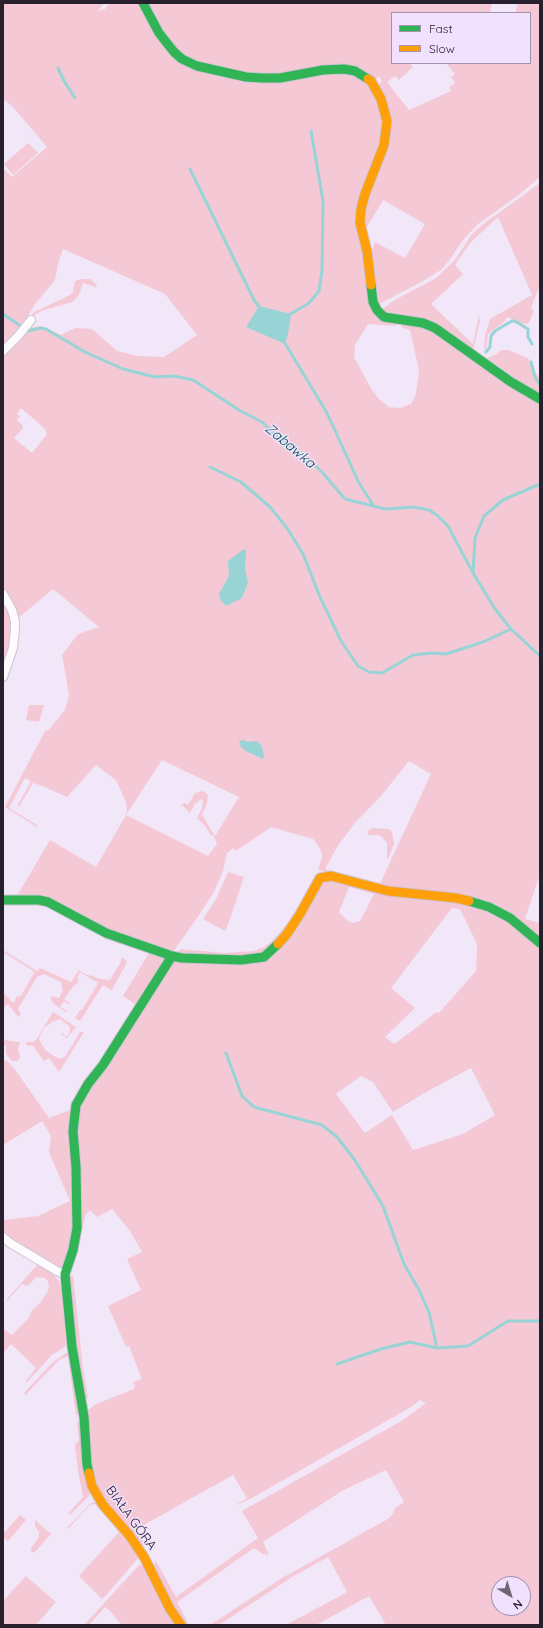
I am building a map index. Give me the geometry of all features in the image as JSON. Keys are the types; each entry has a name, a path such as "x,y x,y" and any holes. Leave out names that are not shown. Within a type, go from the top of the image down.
{"street":[{"path":"142,3 160,33 174,52 182,59 197,66 246,77 262,78 280,78 323,70 344,69 355,71 371,81 381,99 387,122 384,145 365,194 361,209 360,223 367,251 374,306 384,317 423,323 435,328 511,382 540,399"},
{"path":"3,351 27,324"},
{"path":"3,594 12,610 15,621 15,639 11,657 3,677"},
{"path":"3,900 39,900 48,902 106,934 172,956 182,958 241,960 264,957 277,947 300,914 320,878 331,876 388,891 456,898 489,907 510,918 540,943"},
{"path":"3,1237 10,1243 57,1272 65,1274 73,1250 77,1228 76,1167 73,1131 76,1105 88,1084 103,1065 172,956"},
{"name":"BIAŁA GÓRA","path":"65,1274 72,1347 84,1417 87,1464 92,1486 103,1504 129,1535 144,1557 170,1609 181,1625"}],"shaded area":[{"path":"3,3 104,3 98,11 105,9 110,3 140,3 146,15 150,13 145,3 492,3 490,12 391,12 391,64 410,64 413,67 399,80 395,76 387,82 409,110 451,91 449,87 455,83 451,77 455,74 447,64 531,64 531,12 515,12 518,3 540,3 540,177 516,197 478,224 463,240 441,270 379,304 375,299 370,257 375,242 405,258 425,224 383,200 367,227 368,237 365,232 363,220 365,204 379,167 388,135 389,117 385,101 378,86 382,81 380,77 373,79 363,71 345,66 331,66 282,76 247,74 206,67 180,54 176,57 193,68 248,79 284,81 320,73 342,71 361,77 369,84 375,93 383,112 384,132 375,163 361,199 358,212 359,226 372,309 380,318 395,322 396,326 368,324 355,345 354,357 372,390 379,399 389,407 400,408 411,404 416,394 419,370 410,330 401,327 405,323 424,326 435,331 509,383 540,401 540,874 525,919 540,923 540,939 523,925 521,931 540,949 540,1625 383,1625 385,1623 369,1596 316,1625 286,1625 347,1592 328,1557 292,1577 219,1625 210,1625 282,1578 388,1519 392,1515 395,1508 404,1502 386,1470 342,1491 263,1542 269,1555 263,1554 254,1548 177,1602 189,1625 185,1625 152,1566 156,1561 176,1597 258,1538 242,1511 403,1420 426,1403 420,1400 411,1407 252,1498 234,1506 247,1498 233,1475 135,1530 145,1545 141,1546 105,1503 93,1480 90,1465 88,1410 96,1404 134,1389 135,1385 133,1382 142,1379 129,1346 126,1347 108,1306 141,1290 127,1259 142,1252 130,1231 112,1209 97,1217 90,1210 86,1214 73,1265 66,1264 61,1269 15,1243 3,1233 3,1218 4,1220 38,1216 70,1201 49,1152 51,1136 42,1121 3,1145 3,1059 14,1068 49,1118 78,1107 173,961 238,962 265,959 281,946 317,889 320,885 326,882 337,881 388,893 394,889 379,886 431,774 409,761 381,796 354,824 337,847 325,869 368,881 366,883 318,870 322,853 313,839 271,827 236,851 233,848 227,853 223,871 214,892 173,952 108,931 80,918 47,898 41,896 17,896 50,840 96,867 126,815 127,808 126,802 116,780 96,765 67,797 33,783 19,807 18,805 31,781 25,778 9,808 37,825 37,827 5,807 45,731 49,730 65,710 69,695 62,655 78,634 99,627 53,589 17,619 3,591 3,168 12,177 47,147 12,106 3,99","holes":["63,249 165,294 197,335 164,357 138,356 117,351 92,329 75,328 61,335 41,326 30,328 25,321 35,304 55,280","21,408 44,428 47,434 32,453 14,438 23,428 17,420 20,416 17,414","162,760 239,797 215,836 202,815 207,803 208,795 206,793 203,791 195,793 188,805 185,803 181,804 190,813 194,805 201,799 203,800 202,808 197,818 211,835 214,836 217,844 208,856 126,815","349,887 374,894 360,921 354,923 348,921 339,912","452,908 460,909 477,944 476,971 439,1013 436,1012 394,1044 385,1037 415,1008 391,988","471,1068 495,1115 463,1134 413,1150 392,1115 365,1133 336,1094 361,1076 373,1082 393,1112 426,1092"]},
{"path":"28,143 38,153 13,175 4,164"},
{"path":"540,183 540,286 531,307 534,311 528,324 515,322 507,317 504,322 488,334 486,349 484,350 485,336 490,319 532,295 498,217 470,243 455,265 463,274 431,304 473,344 479,315 480,321 473,350 442,330 387,314 383,310 393,301 436,278 455,260 472,234"},
{"path":"90,279 97,285 96,287 83,283 79,295 72,302 41,311 30,318 34,312 70,295 73,292 75,281"},
{"path":"259,306 291,314 285,344 246,327"},
{"path":"501,350 508,350 528,358 531,363 531,370 540,377 540,396 487,358 497,354"},
{"path":"244,549 246,550 245,569 248,582 242,598 226,606 221,601 219,594 229,576 228,561"},
{"path":"3,600 11,614 13,641 3,671"},
{"path":"29,705 44,705 39,722 26,720"},
{"path":"244,740 248,742 257,741 260,744 264,756 263,759 241,747 239,741"},
{"path":"373,828 389,829 392,832 394,844 388,859 387,843 383,838 379,835 368,835 367,831"},
{"path":"228,872 244,877 225,931 203,919 216,899"},
{"path":"285,926 286,928 275,945 259,956 177,953 180,949 225,953 254,951 264,947 272,941"},
{"path":"115,940 165,958 138,1006 123,996 149,953 114,942"},
{"path":"3,950 37,971 40,968 71,982 79,970 89,976 110,980 121,962 121,958 124,958 127,962 112,990 103,985 80,1021 75,1018 80,1010 82,1010 98,983 80,972 77,978 79,980 64,999 70,1003 70,1005 64,1001 60,1007 67,1011 66,1012 54,1004 51,999 51,996 59,998 63,990 61,982 44,974 37,977 18,1009 21,1014 18,1017 8,1004 3,1008 3,991 6,996 9,997 10,1001 15,1001 16,997 21,996 34,973 32,970 3,952"},
{"path":"53,1012 76,1027 67,1038 61,1034 62,1032 65,1036 68,1036 70,1027 60,1019 52,1022 44,1028 39,1038 46,1051 59,1059 65,1057 80,1032 84,1032 59,1072 49,1058 44,1061 33,1046 26,1045 26,1042 33,1042 36,1040"},
{"path":"5,1039 20,1042 18,1049 20,1057 18,1061 12,1061 6,1054 6,1046 3,1044"},
{"path":"38,1264 52,1273 59,1281 62,1293 66,1346 52,1355 27,1382 25,1382 36,1368 11,1344 3,1353 3,1329 12,1335 28,1319 32,1310 40,1303 48,1291 48,1281 45,1278 37,1277 27,1286 22,1284 7,1301 7,1299"},
{"path":"73,1275 83,1369 88,1398 84,1399 67,1279"},
{"path":"66,1353 69,1353 79,1414 76,1415 68,1356 59,1360 26,1395 24,1393 53,1362"},
{"path":"77,1422 80,1422 90,1491 89,1496 71,1514 68,1514 83,1497 75,1445 79,1440"},
{"path":"94,1502 100,1504 139,1557 108,1593 77,1625 102,1599 79,1576 119,1532 95,1504 90,1505 68,1529 67,1528 90,1504"},
{"path":"20,1515 26,1520 8,1541 3,1537 3,1534"},
{"path":"35,1520 51,1534 34,1553 31,1551 31,1548 39,1537 39,1532 35,1526"},
{"path":"139,1565 144,1565 178,1625 122,1625 105,1607 89,1625 84,1625"},
{"path":"26,1576 56,1602 36,1625 3,1625 3,1601"}],"waterway":[{"path":"58,68 75,98"},
{"path":"289,315 309,303 319,291 322,270 323,201 311,131"},
{"path":"190,169 254,300 260,308"},
{"name":"Zabawka","path":"3,314 28,331 40,328 46,329 85,352 123,369 155,377 174,376 193,380 239,410 262,422 283,442 303,454 322,472 345,499 385,509 414,507 429,510 438,516 448,526 473,573 495,609 511,629 540,656"},
{"path":"486,352 490,347 491,336 495,331 512,321 515,321 528,329 528,337 532,344"},
{"path":"283,340 327,413 359,483 373,505"},
{"path":"531,362 535,377 540,385"},
{"path":"210,467 241,482 270,507 287,528 303,554 320,597 341,641 358,666 369,672 382,673 413,655 432,653 446,654 483,642 511,629"},
{"path":"473,573 475,538 484,516 503,500 540,484"},
{"path":"226,1053 242,1096 254,1107 322,1125 337,1137 354,1159 383,1206 404,1264 419,1290 429,1312 437,1348"},
{"path":"337,1364 381,1349 410,1342 437,1348 468,1346 508,1321 540,1321"}],"traffic: fast":[{"path":"143,3 159,33 174,52 182,59 197,66 246,77 262,78 280,78 323,70 344,69 355,71 368,79"},
{"path":"371,285 373,302 377,310 384,317 423,323 435,328 511,382 540,399"},
{"path":"3,900 39,900 48,902 106,933 172,956 182,958 241,960 264,957 278,944"},
{"path":"469,901 489,907 510,918 540,943"},
{"path":"89,1473 87,1465 84,1417 72,1347 65,1274 73,1250 77,1228 76,1167 73,1131 76,1105 88,1084 103,1065 172,956"}],"traffic: slow":[{"path":"368,79 371,81 381,99 387,121 384,145 365,194 361,209 360,223 367,251 371,285"},
{"path":"278,944 287,934 300,914 320,878 331,876 388,891 456,898 469,901"},
{"path":"89,1473 92,1486 103,1505 129,1535 144,1557 170,1609 181,1625"}]}
